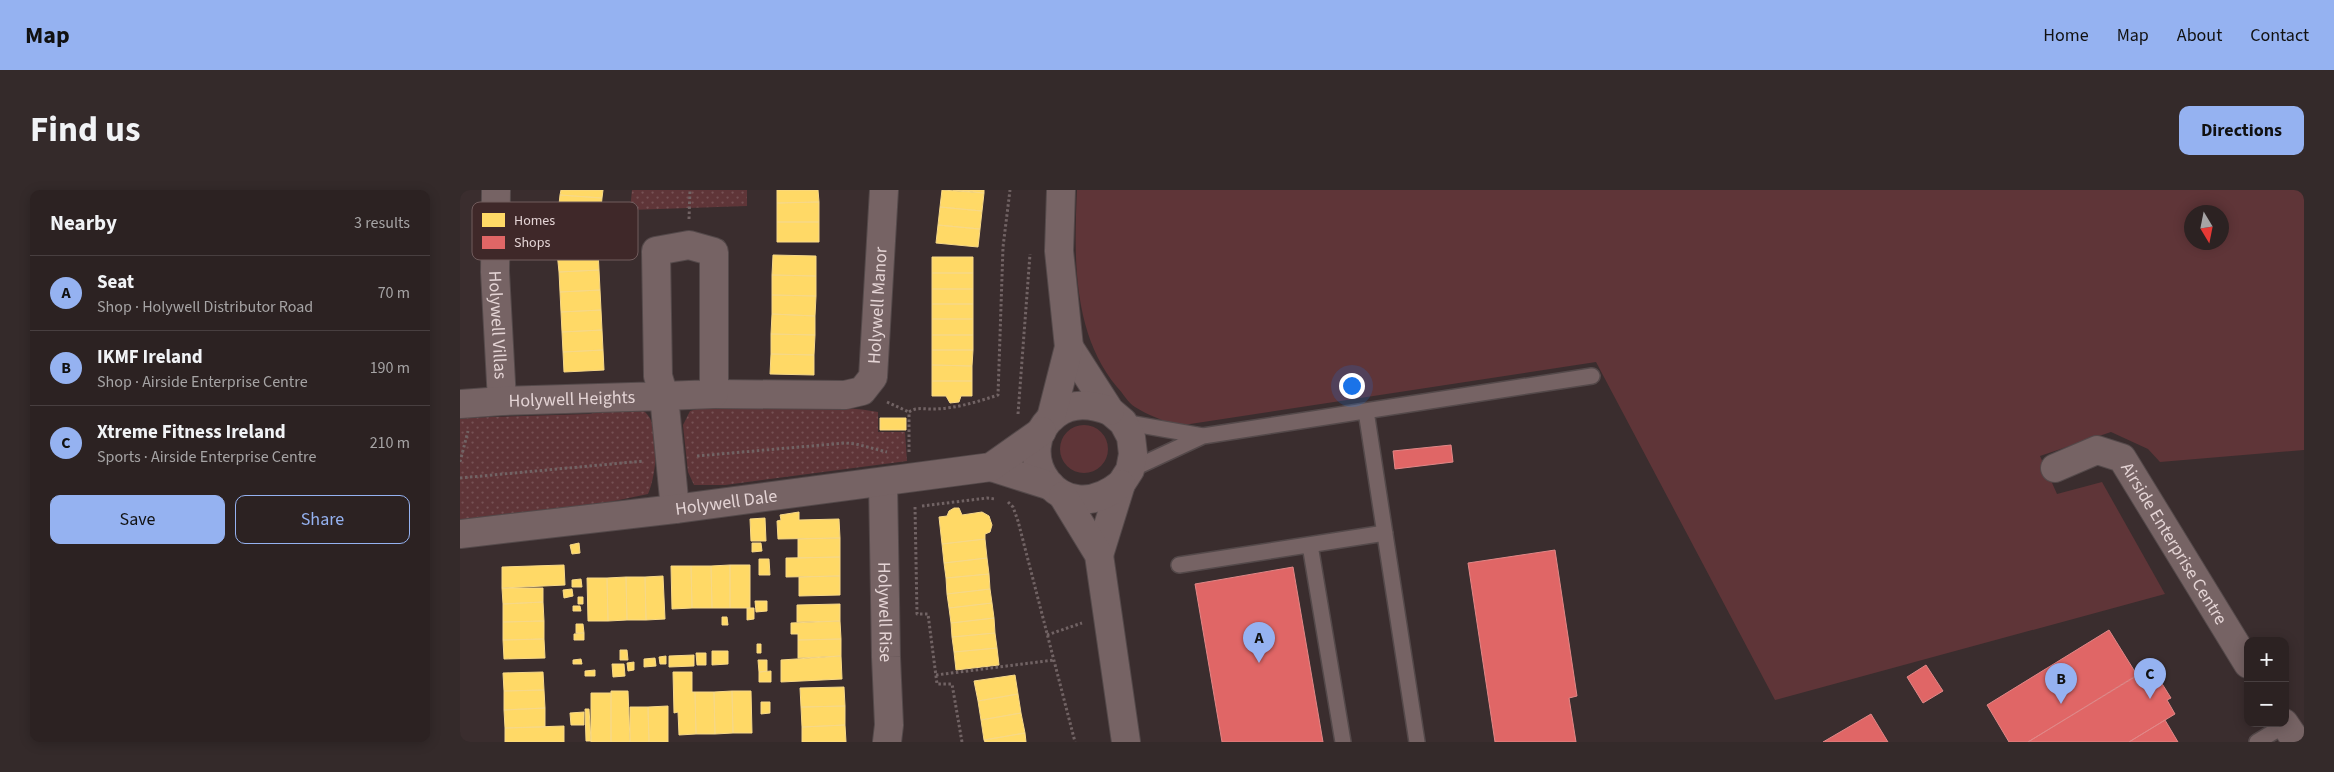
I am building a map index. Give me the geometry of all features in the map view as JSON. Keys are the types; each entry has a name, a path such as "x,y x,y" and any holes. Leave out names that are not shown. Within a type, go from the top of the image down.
{"street":[{"name":"Holywell Manor","path":"661,386 714,394 845,395 862,391 873,377 884,190"},
{"path":"1061,190 1059,251 1069,347 1046,424 1037,444 1037,460 1042,474 1057,491 1099,555 1126,742"},
{"path":"674,509 661,386 656,251 689,245 714,252 714,394"},
{"name":"Holywell Villas","path":"495,260 502,401"},
{"path":"1069,347 1131,437 1133,454 1099,555"},
{"name":"Holywell Heights","path":"460,404 661,386"},
{"path":"1046,424 1063,409 1078,405 1094,405 1116,417"},
{"name":"Holywell Dale","path":"991,467 1046,424"},
{"name":"Airside Enterprise Centre","path":"2055,468 2097,450 2122,458 2244,657"},
{"name":"Holywell Dale","path":"460,534 674,509 991,467 1057,491"},
{"path":"1057,491 1077,500 1092,500 1108,495 1126,477"},
{"name":"Holywell Rise","path":"884,482 886,657 889,725 887,742"}],"lane":[{"path":"1126,477 1203,436 1592,376"},
{"path":"1366,411 1417,742"},
{"path":"1116,417 1203,436"},
{"path":"1178,565 1385,533"},
{"path":"1310,545 1343,742"},
{"path":"2257,742 2289,730"}],"path":[{"path":"918,453 909,455 909,412 913,409 942,409 977,402 998,395 1003,247 1010,190"},
{"path":"1018,416 1030,253"},
{"path":"460,478 845,443 894,454"},
{"path":"884,509 986,498 996,499"},
{"path":"1005,500 1013,507 1018,521 1075,742"},
{"path":"915,507 917,614 928,614 937,684 952,684 962,742"},
{"path":"1047,635 1108,615"},
{"path":"936,676 1054,660"}],"shaded area":[{"path":"632,190 747,190 747,206 638,210 638,202 631,202"},
{"path":"1077,190 2304,190 2304,450 2160,462 2148,449 2111,432 2040,456 2057,494 2102,482 2165,594 1775,700 1596,362 1177,426 1132,405 1102,366 1091,343 1084,318 1076,267"},
{"path":"710,405 815,406 878,412 878,432 905,432 907,461 725,485 694,485 688,472 683,425 690,411"},
{"path":"627,407 645,412 654,429 656,440 655,464 648,494 585,507 460,523 460,418 589,414"},
{"path":"1079,425 1089,425 1101,432 1108,444 1108,454 1101,466 1089,473 1079,473 1071,469 1064,462 1060,454 1060,444 1064,436 1071,429"}],"building: Homes":[{"path":"561,190 603,190 602,198 560,195"},
{"path":"777,190 818,190 819,202 777,203"},
{"path":"942,190 984,193 982,211 940,207"},
{"path":"953,190 984,190 984,193"},
{"path":"560,195 602,198 602,202 559,202"},
{"path":"819,202 819,222 777,222 777,203"},
{"path":"940,207 982,211 980,229 938,225"},
{"path":"777,222 819,222 819,242 777,242"},
{"path":"938,225 980,229 978,247 936,243"},
{"path":"773,255 816,256 816,276 772,275"},
{"path":"932,257 973,257 973,273 932,273"},
{"path":"558,260 598,260 599,270 559,272"},
{"path":"599,270 600,290 560,292 559,272"},
{"path":"932,273 973,273 973,289 932,289"},
{"path":"772,275 816,276 816,296 772,295"},
{"path":"932,289 973,289 973,304 932,304"},
{"path":"600,290 601,310 561,312 560,292"},
{"path":"772,295 816,296 815,316 772,314"},
{"path":"932,304 973,304 973,319 932,319"},
{"path":"601,310 602,330 562,332 561,312"},
{"path":"772,314 815,316 815,335 771,334"},
{"path":"932,319 973,319 973,335 932,335"},
{"path":"602,330 603,350 563,352 562,332"},
{"path":"771,334 815,335 814,355 771,354"},
{"path":"932,335 973,335 973,350 932,350"},
{"path":"603,350 604,370 564,372 563,352"},
{"path":"932,350 973,350 972,366 932,365"},
{"path":"771,354 814,355 814,375 770,374"},
{"path":"932,365 972,366 972,381 932,381"},
{"path":"932,381 972,381 972,396 961,396 959,402 950,403 946,396 932,396"},
{"path":"880,418 906,418 906,430 880,430"},
{"path":"959,508 962,515 982,512 989,516 992,525 990,532 985,534 985,539 942,544 939,517 947,516 949,511"},
{"path":"799,512 799,520 839,519 840,538 778,539 777,521 781,520 780,515"},
{"path":"765,518 766,541 751,541 750,519"},
{"path":"840,538 840,557 798,558 798,539"},
{"path":"985,539 987,558 944,563 942,544"},
{"path":"579,543 580,553 572,554 570,545"},
{"path":"752,543 761,543 762,551 752,552"},
{"path":"840,557 840,576 786,577 786,558"},
{"path":"987,558 989,574 946,578 944,563"},
{"path":"759,559 769,559 770,575 759,575"},
{"path":"564,565 565,585 502,588 502,567"},
{"path":"730,565 750,565 750,608 730,608"},
{"path":"730,565 730,608 712,608 711,566"},
{"path":"671,566 691,566 692,608 672,609"},
{"path":"691,566 711,566 712,608 692,608"},
{"path":"989,574 990,589 947,594 946,578"},
{"path":"663,576 665,619 646,620 645,577"},
{"path":"840,576 840,595 799,596 799,577"},
{"path":"626,577 645,577 646,620 627,620"},
{"path":"626,577 627,620 608,621 607,578"},
{"path":"587,578 607,578 608,621 588,621"},
{"path":"581,579 582,587 572,587 572,580"},
{"path":"502,588 543,588 543,602 503,604"},
{"path":"572,589 573,596 564,598 563,590"},
{"path":"990,589 992,603 949,608 947,594"},
{"path":"578,597 583,597 583,604 578,604"},
{"path":"755,601 767,601 767,611 756,612"},
{"path":"543,602 544,621 503,622 503,604"},
{"path":"992,603 994,618 951,623 949,608"},
{"path":"840,604 840,621 797,622 797,605"},
{"path":"573,606 580,606 581,611 573,611"},
{"path":"747,608 754,608 754,619 747,620"},
{"path":"722,617 727,617 728,625 722,625"},
{"path":"994,618 995,633 952,637 951,623"},
{"path":"544,621 544,639 503,640 503,622"},
{"path":"840,621 841,639 798,640 798,634 791,634 791,623"},
{"path":"576,624 583,624 584,633 576,633"},
{"path":"584,633 584,640 574,640 574,634"},
{"path":"995,633 997,648 954,652 952,637"},
{"path":"544,639 545,658 504,659 503,640"},
{"path":"841,639 841,656 798,658 798,640"},
{"path":"757,644 761,644 761,653 757,653"},
{"path":"997,648 999,665 956,670 954,652"},
{"path":"620,650 627,650 628,660 620,660"},
{"path":"712,651 728,651 728,664 712,665"},
{"path":"696,653 706,653 706,665 697,665"},
{"path":"694,655 694,666 669,667 669,656"},
{"path":"666,656 666,664 660,664 659,657"},
{"path":"841,656 842,679 781,682 781,660"},
{"path":"655,658 656,666 644,667 644,659"},
{"path":"581,659 582,664 573,664 573,660"},
{"path":"758,660 767,660 767,671 759,672"},
{"path":"634,662 634,670 628,671 627,663"},
{"path":"612,664 624,664 625,676 613,677"},
{"path":"595,670 595,676 585,676 585,671"},
{"path":"771,671 771,682 759,682 759,672"},
{"path":"543,672 544,690 504,691 503,673"},
{"path":"673,672 692,672 692,692 695,692 696,734 679,735 678,712 674,713"},
{"path":"1015,675 1018,694 978,701 974,681"},
{"path":"844,687 845,706 801,707 800,688"},
{"path":"544,690 545,708 504,710 504,691"},
{"path":"611,691 628,691 630,742 611,742"},
{"path":"732,691 751,691 752,733 733,733"},
{"path":"732,691 733,733 715,734 714,692"},
{"path":"695,692 714,692 715,734 696,734"},
{"path":"591,693 611,693 611,742 591,742"},
{"path":"1018,694 1021,713 981,720 978,701"},
{"path":"761,702 770,702 770,713 761,714"},
{"path":"668,706 668,742 649,742 648,707"},
{"path":"845,706 845,725 802,727 801,707"},
{"path":"630,707 648,707 649,742 630,742"},
{"path":"545,708 545,727 505,728 504,710"},
{"path":"585,709 589,709 591,741 586,741"},
{"path":"584,712 584,725 571,725 570,713"},
{"path":"1021,713 1025,733 984,740 981,720"},
{"path":"845,725 846,742 802,742 802,727"},
{"path":"564,726 564,742 505,742 505,728"},
{"path":"1025,733 1026,742 985,742 984,740"}],"building: Shops":[{"path":"1451,445 1453,462 1395,469 1393,451"},
{"path":"1555,550 1577,696 1569,698 1576,742 1495,742 1468,563"},
{"path":"1293,567 1323,742 1222,742 1195,584"},
{"path":"2109,630 2137,675 2028,742 2009,742 1987,705"},
{"path":"1926,665 1943,691 1923,703 1907,677"},
{"path":"2148,669 2157,684 2161,682 2171,698 2167,700 2175,714 2129,742 2028,742"},
{"path":"1871,714 1888,742 1823,742"},
{"path":"2165,720 2178,742 2129,742"}],"place":[{"name":"Seat","path":"1259,663"},
{"name":"Xtreme Fitness Ireland","path":"2150,699"},
{"name":"IKMF Ireland","path":"2061,704"}]}
